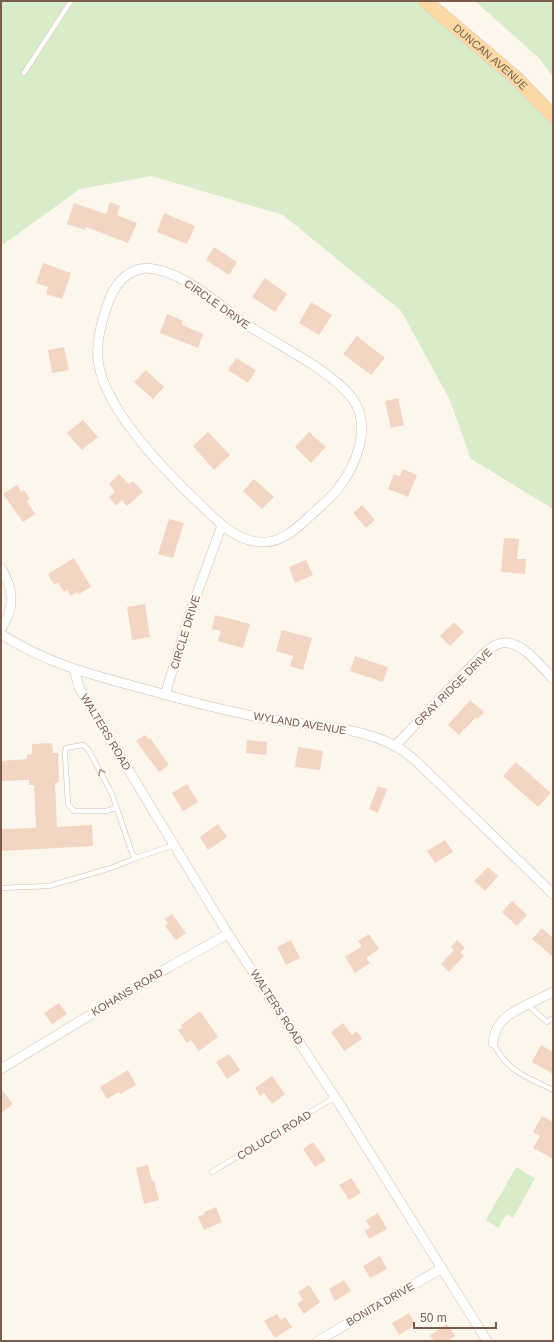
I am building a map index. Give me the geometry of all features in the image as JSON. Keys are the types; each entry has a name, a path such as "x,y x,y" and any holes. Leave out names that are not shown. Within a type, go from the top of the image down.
{"main road":[{"name":"DUNCAN AVENUE","path":"426,1 516,78 553,116"}],"street":[{"name":"CIRCLE DRIVE","path":"150,268 168,272 194,287 254,329 330,378 352,398 361,417 362,434 360,444 343,482 326,501 299,526 282,537 266,542 238,537 222,525 154,456 137,435 116,407 100,373 98,359 100,332 108,300 119,281 128,273 138,269 150,268"},
{"name":"CIRCLE DRIVE","path":"165,695 191,610 222,525"},
{"path":"1,568 12,594 11,609 1,629"},
{"name":"WYLAND AVENUE","path":"1,634 27,650 74,669 165,695 263,718 354,732 382,740 395,746 417,762 553,894"},
{"name":"GRAY RIDGE DRIVE","path":"395,746 482,654 498,644 512,644 521,648 553,679"},
{"name":"WALTERS ROAD","path":"74,669 79,687 228,934 335,1097 488,1341"},
{"name":"KOHANS ROAD","path":"1,1069 210,943 228,934"},
{"path":"493,1043 495,1033 502,1020 553,992"},
{"name":"BONITA DRIVE","path":"318,1341 442,1268"}],"lane":[{"path":"24,73 71,1"},
{"path":"116,808 106,811 74,812 68,804 65,754 66,748 82,745 88,749 112,794 132,853 136,858"},
{"path":"1,888 49,886 111,868 174,845"},
{"path":"528,1005 547,1022 553,1018"},
{"path":"493,1043 501,1058 514,1070 553,1090"},
{"name":"COLUCCI ROAD","path":"212,1172 335,1097"}],"green space":[{"path":"1,1 425,1 553,116 553,509 471,459 449,398 401,311 283,215 152,176 80,189 1,246"},
{"path":"475,1 553,1 553,77 540,59"},
{"path":"516,1167 535,1178 513,1218 507,1214 498,1228 486,1220"}],"building":[{"path":"110,202 120,206 117,215 137,223 128,243 86,227 85,230 67,224 74,203 106,214"},
{"path":"164,213 195,226 187,244 157,232"},
{"path":"214,247 237,262 229,275 206,260"},
{"path":"43,263 71,273 62,299 46,294 48,287 36,283"},
{"path":"265,278 287,294 275,312 252,297"},
{"path":"311,302 332,315 319,335 299,323"},
{"path":"167,314 183,321 182,325 203,334 198,348 160,333"},
{"path":"357,336 385,358 371,375 343,354"},
{"path":"64,347 69,370 52,373 48,350"},
{"path":"236,358 256,370 248,383 228,370"},
{"path":"146,370 164,387 153,399 134,382"},
{"path":"398,398 404,425 391,428 385,401"},
{"path":"83,420 98,437 82,450 67,433"},
{"path":"208,432 230,455 214,470 193,446"},
{"path":"309,432 326,447 311,463 295,447"},
{"path":"403,469 417,475 408,497 388,489 394,474 400,476"},
{"path":"119,474 129,484 133,481 143,492 127,506 122,500 116,506 109,497 115,492 109,484"},
{"path":"254,479 274,497 262,509 243,491"},
{"path":"17,485 21,492 24,490 30,499 27,501 35,514 23,522 3,494"},
{"path":"362,505 375,520 366,528 353,513"},
{"path":"169,519 184,523 173,558 158,554"},
{"path":"504,538 519,539 517,559 526,559 525,574 501,572"},
{"path":"74,558 91,587 79,594 77,592 71,596 67,590 64,592 58,582 54,585 48,574"},
{"path":"306,560 313,575 295,583 289,567"},
{"path":"145,604 150,637 132,640 127,607"},
{"path":"215,615 250,624 243,648 218,641 221,631 212,629"},
{"path":"454,622 464,632 450,646 440,636"},
{"path":"282,630 312,638 303,670 290,666 293,656 276,651"},
{"path":"355,656 388,667 383,682 350,671"},
{"path":"470,700 484,712 478,719 476,717 459,735 448,725"},
{"path":"145,735 148,739 150,738 169,765 159,772 136,741"},
{"path":"247,740 267,742 266,755 246,753"},
{"path":"52,743 53,753 58,753 59,782 55,783 57,827 92,825 93,846 1,851 1,829 36,828 34,785 29,785 29,780 1,781 1,761 27,759 27,755 32,754 32,744"},
{"path":"298,747 323,751 320,770 295,767"},
{"path":"516,762 551,793 538,807 503,776"},
{"path":"187,784 198,802 183,811 172,793"},
{"path":"378,786 387,789 378,813 369,809"},
{"path":"218,824 227,837 208,850 200,837"},
{"path":"445,840 453,852 435,863 427,851"},
{"path":"488,867 498,876 485,891 474,881"},
{"path":"512,901 527,915 517,926 502,912"},
{"path":"172,914 186,933 176,940 165,926 168,924 165,919"},
{"path":"542,928 553,938 553,957 532,939"},
{"path":"369,934 379,949 366,958 370,963 355,973 345,957 362,946 358,941"},
{"path":"291,940 300,958 286,965 277,947"},
{"path":"457,940 465,948 460,952 464,956 449,972 441,964 454,950 451,947"},
{"path":"59,1003 67,1014 52,1024 44,1013"},
{"path":"200,1011 218,1037 199,1051 191,1040 187,1043 178,1030 183,1028 181,1025"},
{"path":"343,1023 352,1035 357,1031 362,1039 344,1051 331,1032"},
{"path":"541,1045 553,1052 553,1074 532,1062"},
{"path":"229,1054 240,1070 227,1079 216,1062"},
{"path":"128,1070 136,1085 107,1099 100,1087"},
{"path":"272,1076 285,1094 272,1104 264,1093 260,1096 255,1088"},
{"path":"1,1089 13,1104 1,1113"},
{"path":"542,1116 553,1122 553,1159 533,1148 540,1136 533,1132"},
{"path":"313,1142 326,1160 315,1167 303,1149"},
{"path":"148,1165 159,1200 144,1204 136,1168"},
{"path":"351,1178 361,1193 349,1200 339,1185"},
{"path":"216,1207 222,1222 204,1230 198,1217 205,1214 204,1212"},
{"path":"378,1213 387,1229 369,1239 365,1231 370,1228 366,1220"},
{"path":"380,1256 387,1269 370,1278 363,1266"},
{"path":"344,1280 351,1291 335,1301 329,1289"},
{"path":"309,1285 320,1302 304,1314 297,1304 303,1300 298,1292"},
{"path":"409,1313 416,1325 399,1335 392,1323"},
{"path":"277,1314 281,1320 285,1317 292,1327 275,1338 264,1321"},
{"path":"447,1324 455,1336 447,1341 434,1341 430,1335"}]}
